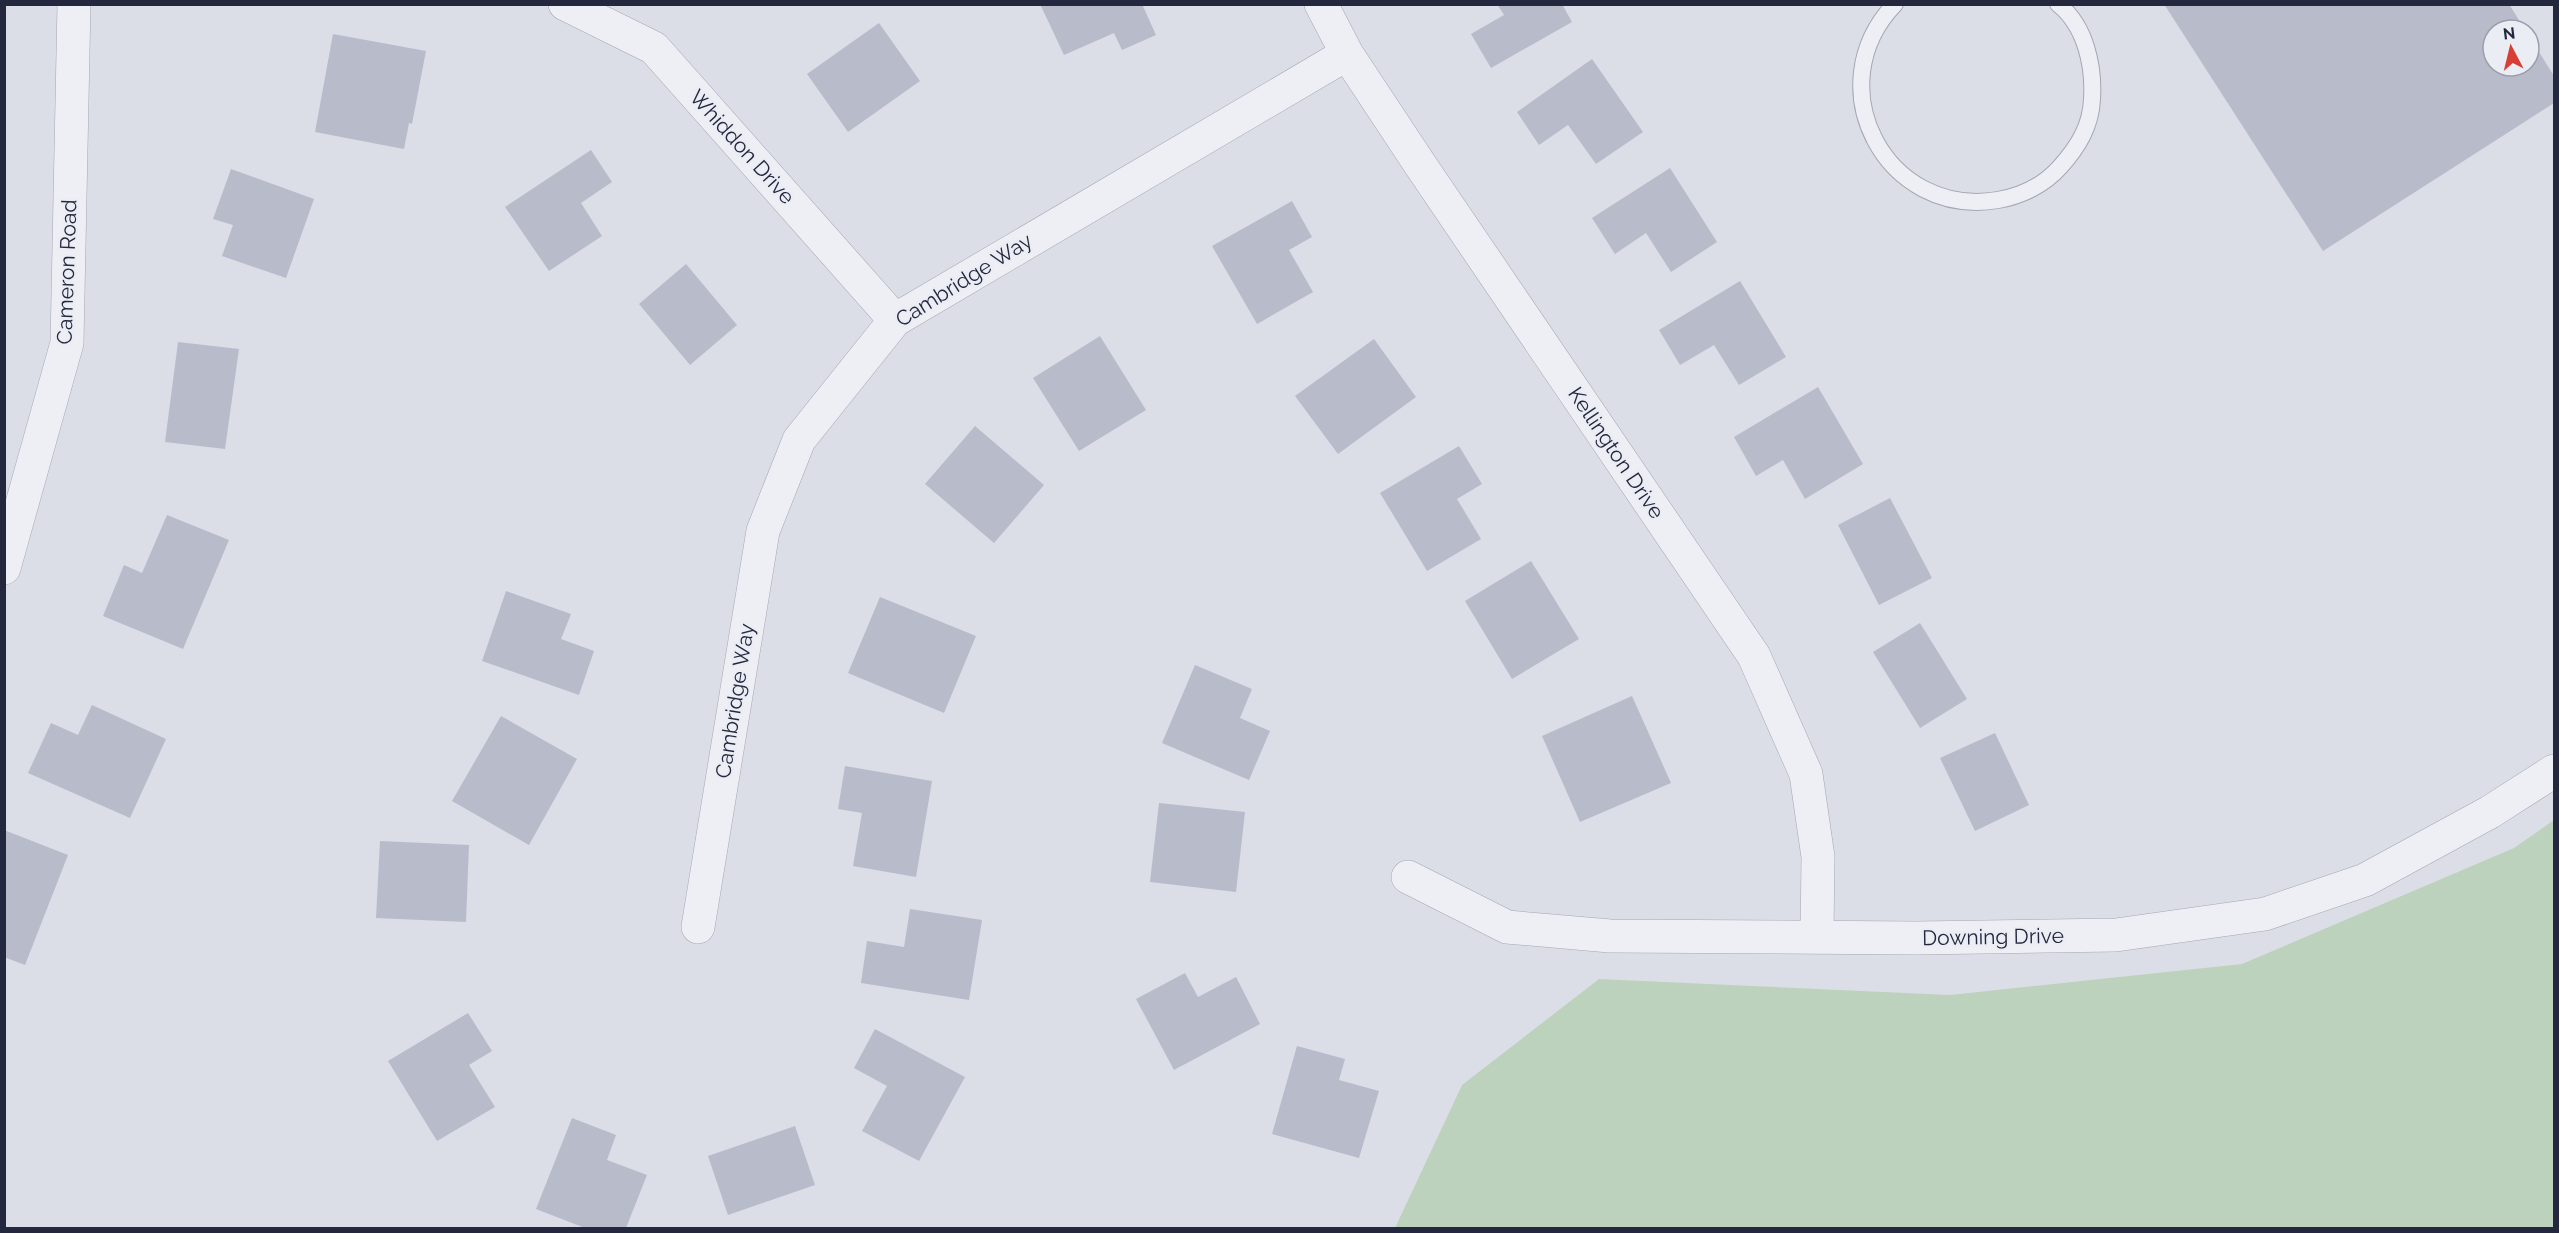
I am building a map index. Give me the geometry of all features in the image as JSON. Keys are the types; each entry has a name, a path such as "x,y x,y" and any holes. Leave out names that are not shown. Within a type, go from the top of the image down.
{"street":[{"name":"Cameron Road","path":"4,568 67,343 74,4"},
{"name":"Whiddon Drive","path":"566,4 654,48 895,320"},
{"name":"Kellington Drive","path":"1321,4 1347,54 1754,656 1806,774 1818,857 1817,936"},
{"name":"Cambridge Way","path":"698,927 763,531 799,440 895,320 1347,54"},
{"name":"Downing Drive","path":"1408,876 1507,927 1610,936 1817,936 1917,939 2116,935 2265,914 2365,880 2490,812 2554,771"}],"lane":[{"path":"1895,4 1871,38 1861,75 1863,115 1879,150 1905,179 1940,198 1978,203 2017,197 2051,177 2077,148 2091,113 2093,75 2084,40 2058,4"}],"green space":[{"path":"2554,820 2554,1228 1395,1228 1462,1085 1599,979 1950,995 2242,964 2514,848"}],"building":[{"path":"1040,4 1142,4 1156,35 1122,50 1114,33 1064,55"},
{"path":"1497,4 1562,4 1572,22 1491,68 1471,34 1504,15"},
{"path":"2164,4 2509,4 2518,18 2481,18 2481,78 2541,78 2541,55 2554,76 2554,103 2323,251"},
{"path":"879,23 920,81 848,132 807,74"},
{"path":"333,34 426,51 412,124 409,123 404,149 315,132"},
{"path":"1592,59 1643,132 1596,164 1568,125 1539,145 1517,112"},
{"path":"591,150 612,182 581,203 602,236 549,271 505,207"},
{"path":"1670,168 1717,242 1671,272 1646,233 1615,254 1592,218"},
{"path":"231,169 314,199 286,278 222,256 233,225 213,219"},
{"path":"1292,201 1312,237 1289,250 1313,292 1257,324 1212,246"},
{"path":"686,264 737,325 690,365 639,304"},
{"path":"1740,281 1786,357 1739,385 1714,345 1680,365 1659,330"},
{"path":"1100,336 1146,410 1079,451 1033,378"},
{"path":"1374,339 1416,397 1338,454 1295,396"},
{"path":"178,342 239,349 225,449 165,442"},
{"path":"1818,387 1863,464 1805,499 1783,460 1756,476 1734,437"},
{"path":"975,426 1044,485 994,543 925,484"},
{"path":"1459,446 1482,484 1457,499 1481,539 1427,571 1380,493"},
{"path":"1890,498 1932,578 1879,605 1838,525"},
{"path":"167,515 229,540 183,649 103,616 124,565 142,573"},
{"path":"1531,561 1579,639 1512,679 1465,601"},
{"path":"506,591 571,614 561,639 594,651 579,695 482,661"},
{"path":"880,597 976,636 944,713 848,673"},
{"path":"1920,623 1967,699 1920,728 1873,652"},
{"path":"1195,665 1252,689 1240,718 1270,731 1249,780 1162,743"},
{"path":"1632,696 1671,783 1580,822 1542,736"},
{"path":"92,705 166,739 130,818 28,773 51,723 78,735"},
{"path":"501,716 577,759 529,845 452,801"},
{"path":"1995,733 2029,805 1975,831 1940,758"},
{"path":"845,766 932,781 916,877 853,866 862,813 838,809"},
{"path":"1159,803 1245,812 1236,892 1150,882"},
{"path":"4,830 68,855 25,965 4,957"},
{"path":"380,841 469,845 466,922 376,918"},
{"path":"910,909 982,920 969,1000 861,983 867,941 904,947"},
{"path":"1185,973 1198,997 1236,977 1260,1024 1174,1070 1136,999"},
{"path":"468,1013 492,1051 469,1065 495,1107 437,1141 388,1061"},
{"path":"875,1029 965,1077 919,1161 862,1131 887,1086 854,1068"},
{"path":"1297,1046 1345,1059 1339,1080 1379,1091 1359,1158 1272,1134"},
{"path":"572,1118 616,1135 607,1160 647,1175 626,1228 585,1228 536,1209"},
{"path":"795,1126 815,1185 728,1215 708,1156"}]}
